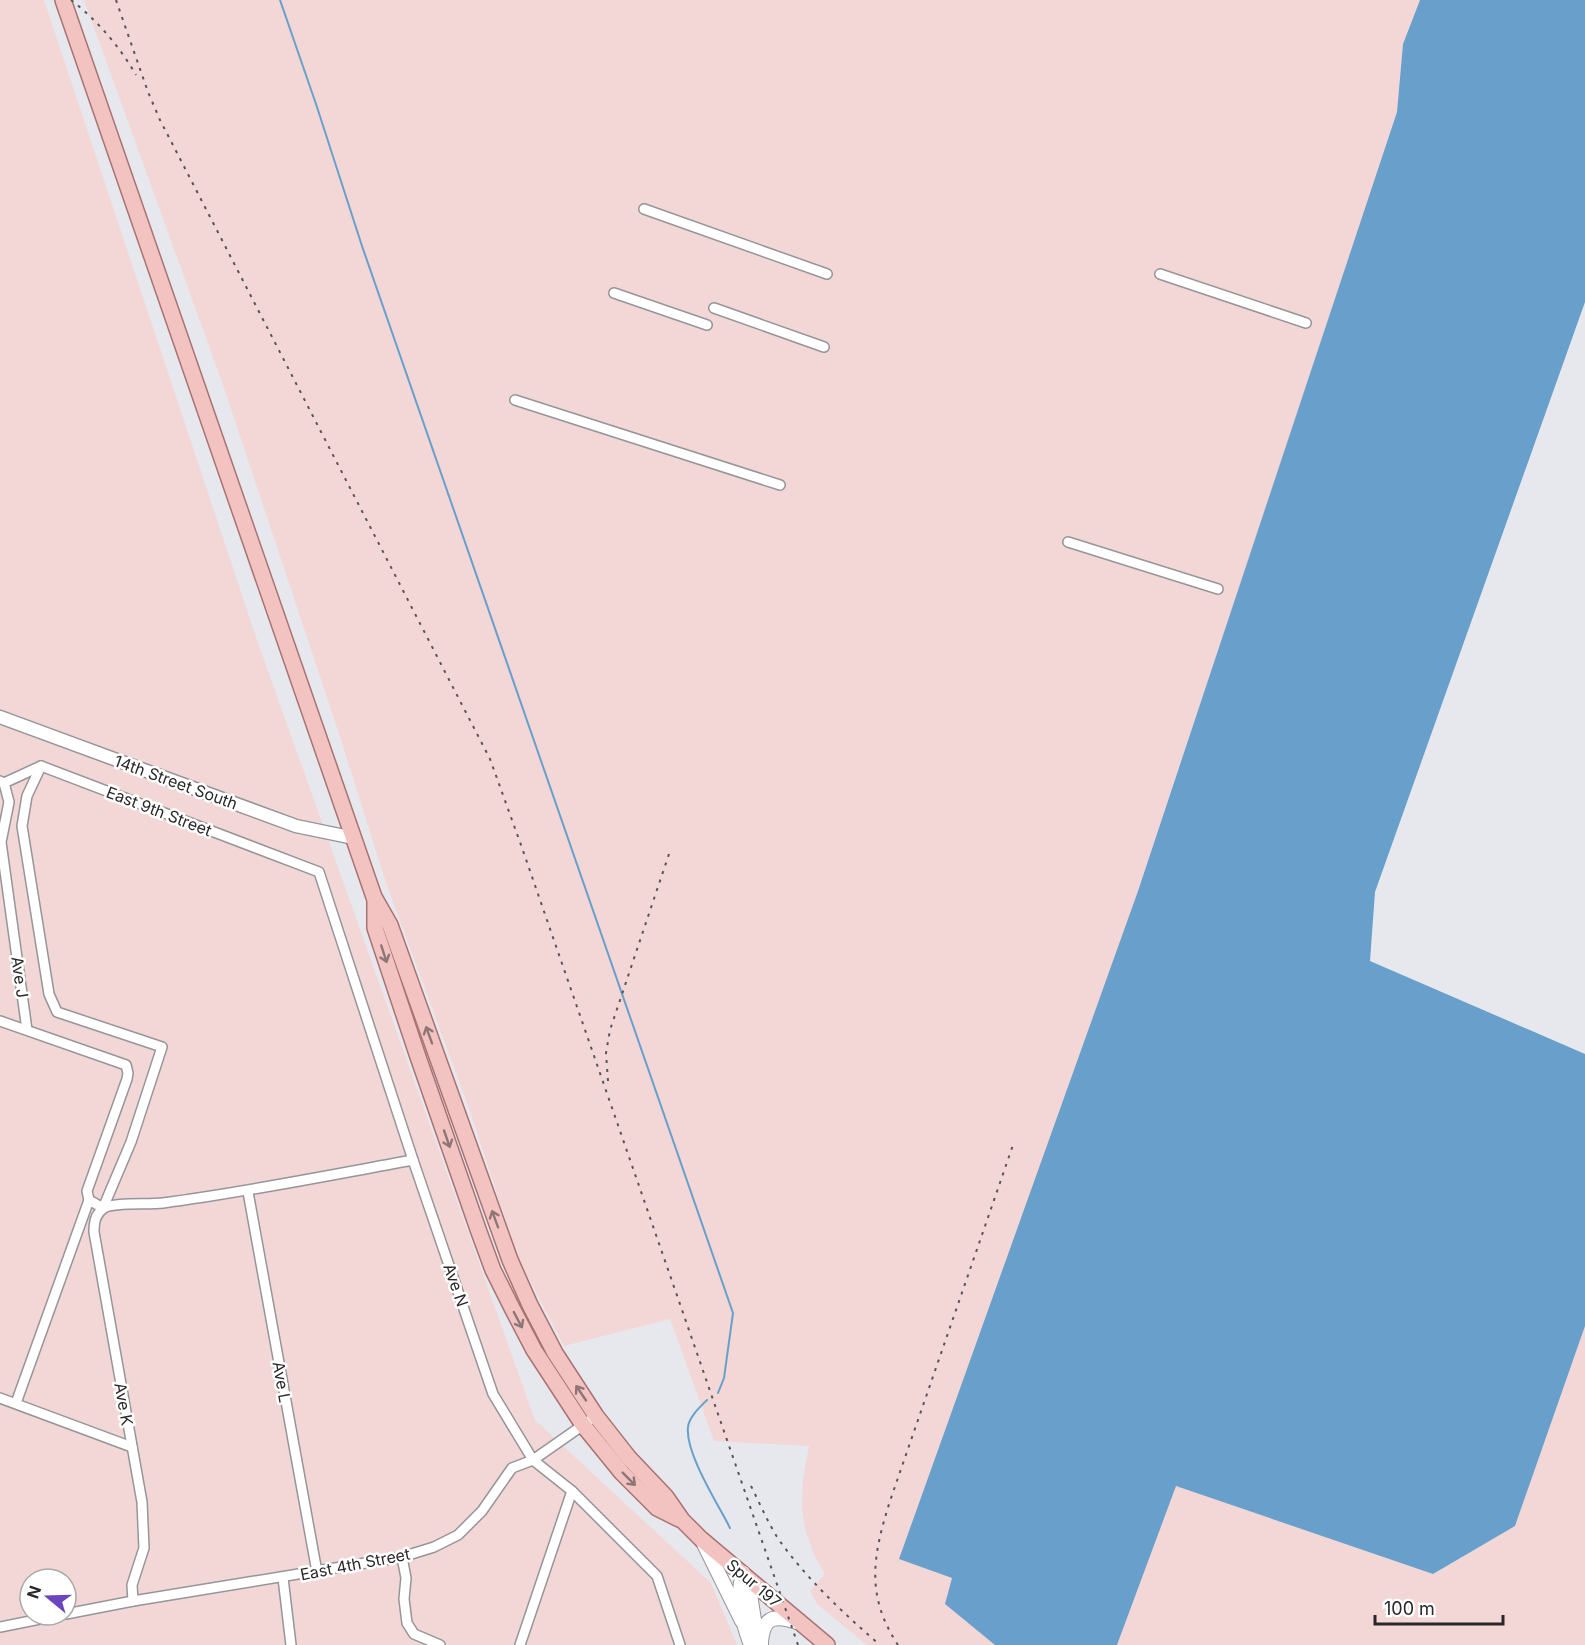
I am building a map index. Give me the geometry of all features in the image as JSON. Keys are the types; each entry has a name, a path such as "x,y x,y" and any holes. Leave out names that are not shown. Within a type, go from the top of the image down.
{"main road":[{"path":"63,0 354,838 375,897 390,925 517,1278 555,1353 596,1416 629,1458 666,1497 682,1520"},
{"path":"375,897 375,928 493,1270 534,1350 583,1425 622,1473 657,1508 682,1520"},
{"name":"Spur 197","path":"682,1520 701,1539 827,1645"},
{"path":"701,1539 742,1621 758,1645"},
{"path":"742,1621 739,1597 743,1573"},
{"path":"743,1573 749,1588 758,1645"},
{"path":"758,1645 764,1625 771,1620 785,1617 804,1624"}],"street":[{"path":"644,208 827,274"},
{"path":"1160,274 1306,323"},
{"path":"614,293 707,325"},
{"path":"714,308 824,347"},
{"path":"514,400 780,485"},
{"path":"1068,542 1218,589"},
{"name":"14th Street South","path":"0,717 297,826 354,838"},
{"path":"2,782 41,766"},
{"name":"East 9th Street","path":"41,766 319,872"},
{"name":"Ave K","path":"41,766 27,796 22,826 49,994 57,1012 162,1047 131,1142 103,1209 95,1218 94,1232 142,1502 144,1548 132,1585 133,1601"},
{"name":"Ave J","path":"2,782 9,802 2,842 27,1030"},
{"name":"Ave N","path":"319,872 413,1160 493,1394 533,1460 572,1491 657,1576 681,1645"},
{"path":"0,1021 126,1065 128,1073 87,1191 89,1200 16,1403"},
{"path":"89,1200 103,1209 114,1205 159,1204 248,1192 413,1160"},
{"name":"Ave L","path":"248,1192 317,1572"},
{"path":"0,1398 132,1447"},
{"name":"East 4th Street","path":"78,1612 402,1557 434,1547 458,1535 482,1510 512,1468 533,1460 596,1416"},
{"path":"520,1645 572,1491"},
{"path":"402,1557 406,1578 404,1599 407,1623 414,1634 440,1645"},
{"path":"283,1578 291,1645"},
{"path":"0,1627 18,1623"}],"shaded area":[{"path":"0,0 44,0 257,640 535,1420 711,1583 737,1645 0,1645"},
{"path":"84,0 1420,0 1403,44 1397,112 1138,891 900,1559 952,1578 946,1604 995,1645 867,1645 817,1604 810,1591 825,1574 814,1555 805,1529 802,1506 803,1479 809,1446 714,1441 670,1319 564,1346 518,1258 470,1111 385,880 223,385"},
{"path":"1585,1326 1585,1645 1117,1645 1176,1485 1433,1574 1515,1526"}],"water":[{"path":"1420,0 1585,0 1585,302 1375,892 1370,961 1585,1054 1585,1326 1515,1526 1433,1574 1176,1486 1117,1645 995,1645 945,1604 952,1578 899,1559 1138,891 1397,112 1403,44"}],"waterway":[{"path":"280,0 362,246 733,1313 724,1378 718,1393"},
{"path":"707,1400 690,1420 688,1438 697,1464 730,1528"}],"railway":[{"path":"71,0 107,34 136,75"},
{"path":"116,0 160,120 490,759 798,1645"},
{"path":"608,1081 606,1053 610,1030 670,851"},
{"path":"898,1645 887,1627 876,1592 875,1574 879,1539 890,1501 1013,1145"},
{"path":"751,1486 775,1534 790,1554 826,1596 880,1645"}]}
